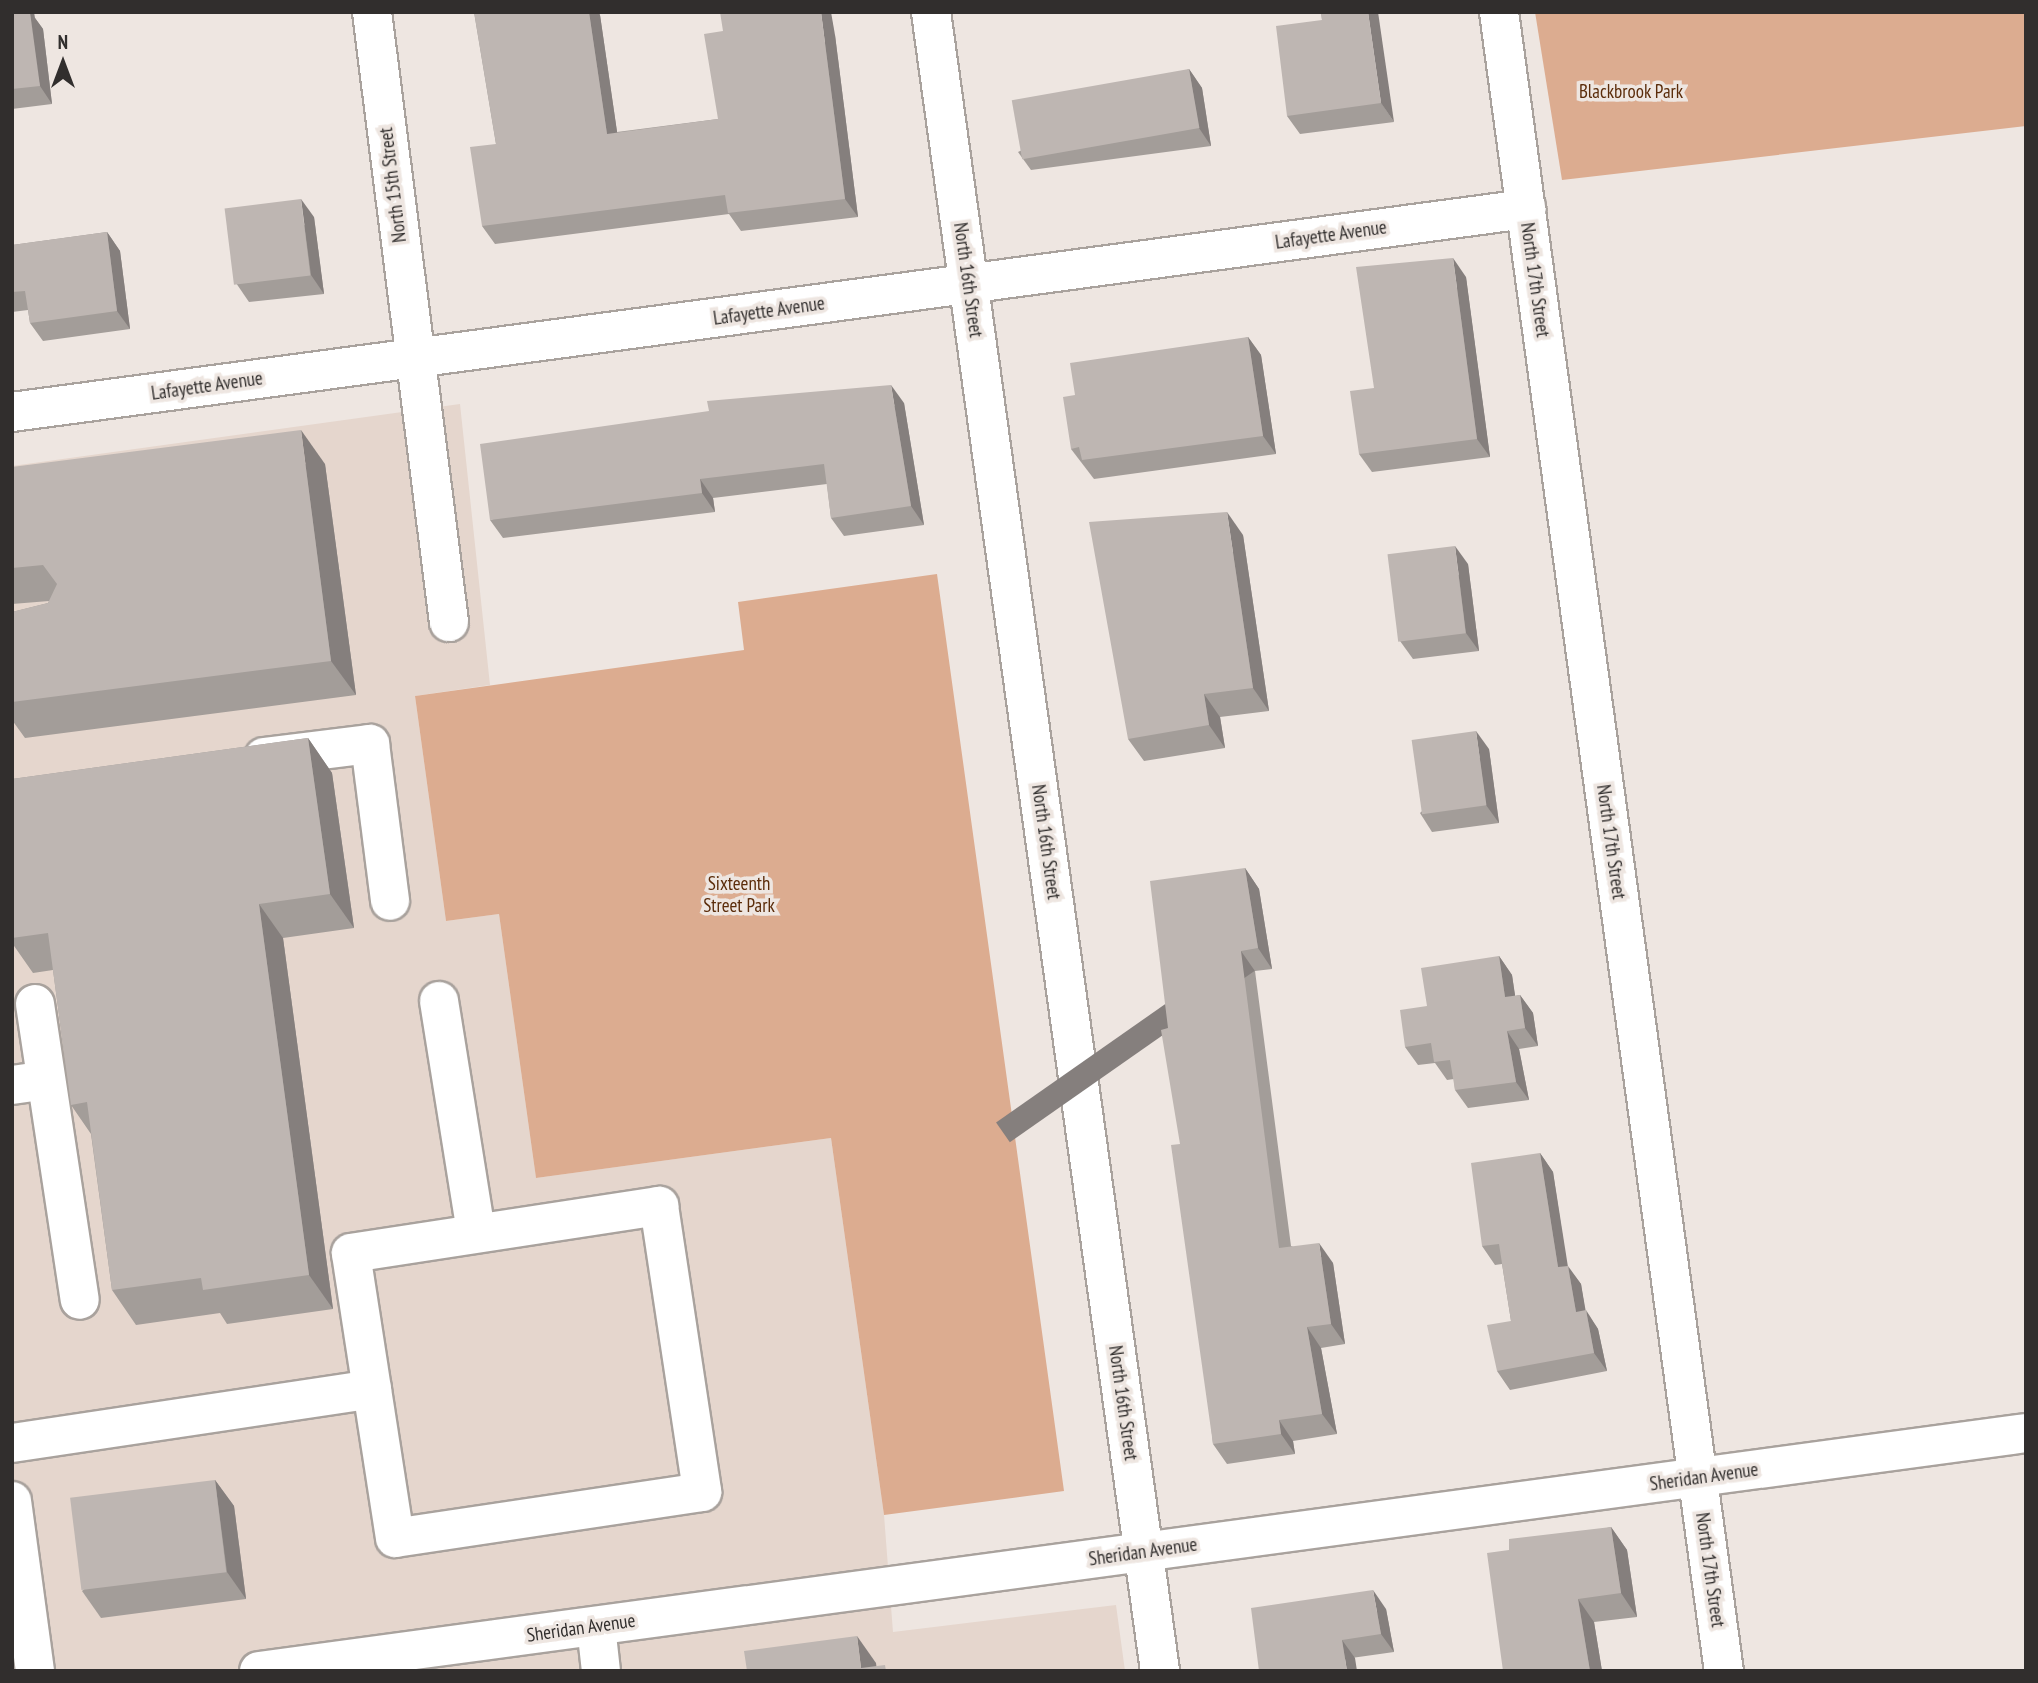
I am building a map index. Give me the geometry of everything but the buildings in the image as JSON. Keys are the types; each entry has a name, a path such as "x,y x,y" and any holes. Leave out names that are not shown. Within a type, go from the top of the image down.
{"street":[{"name":"North 15th Street","path":"372,12 449,622"},
{"name":"North 16th Street","path":"931,12 1160,1671"},
{"name":"North 17th Street","path":"1499,12 1724,1671"},
{"name":"Lafayette Avenue","path":"12,412 1526,209"},
{"path":"232,761 370,744 390,901"},
{"path":"439,1000 476,1233"},
{"path":"35,1004 29,1082 80,1300"},
{"path":"659,1206 702,1492 395,1538 351,1253 476,1233 659,1206"},
{"path":"12,1443 372,1389"},
{"name":"Sheridan Avenue","path":"259,1671 2026,1433"},
{"path":"12,1502 36,1671"},
{"path":"596,1626 601,1671"}],"shaded area":[{"path":"460,404 490,685 415,696 446,921 499,914 536,1178 831,1138 884,1515 893,1632 1116,1605 1125,1671 12,1671 12,466"}],"green space":[{"name":"Blackbrook Park","path":"1535,12 2026,12 2026,126 1562,180"},
{"name":"Sixteenth Street Park","path":"937,574 1064,1491 884,1515 831,1138 536,1178 499,914 446,921 415,696 744,650 738,602"}]}
